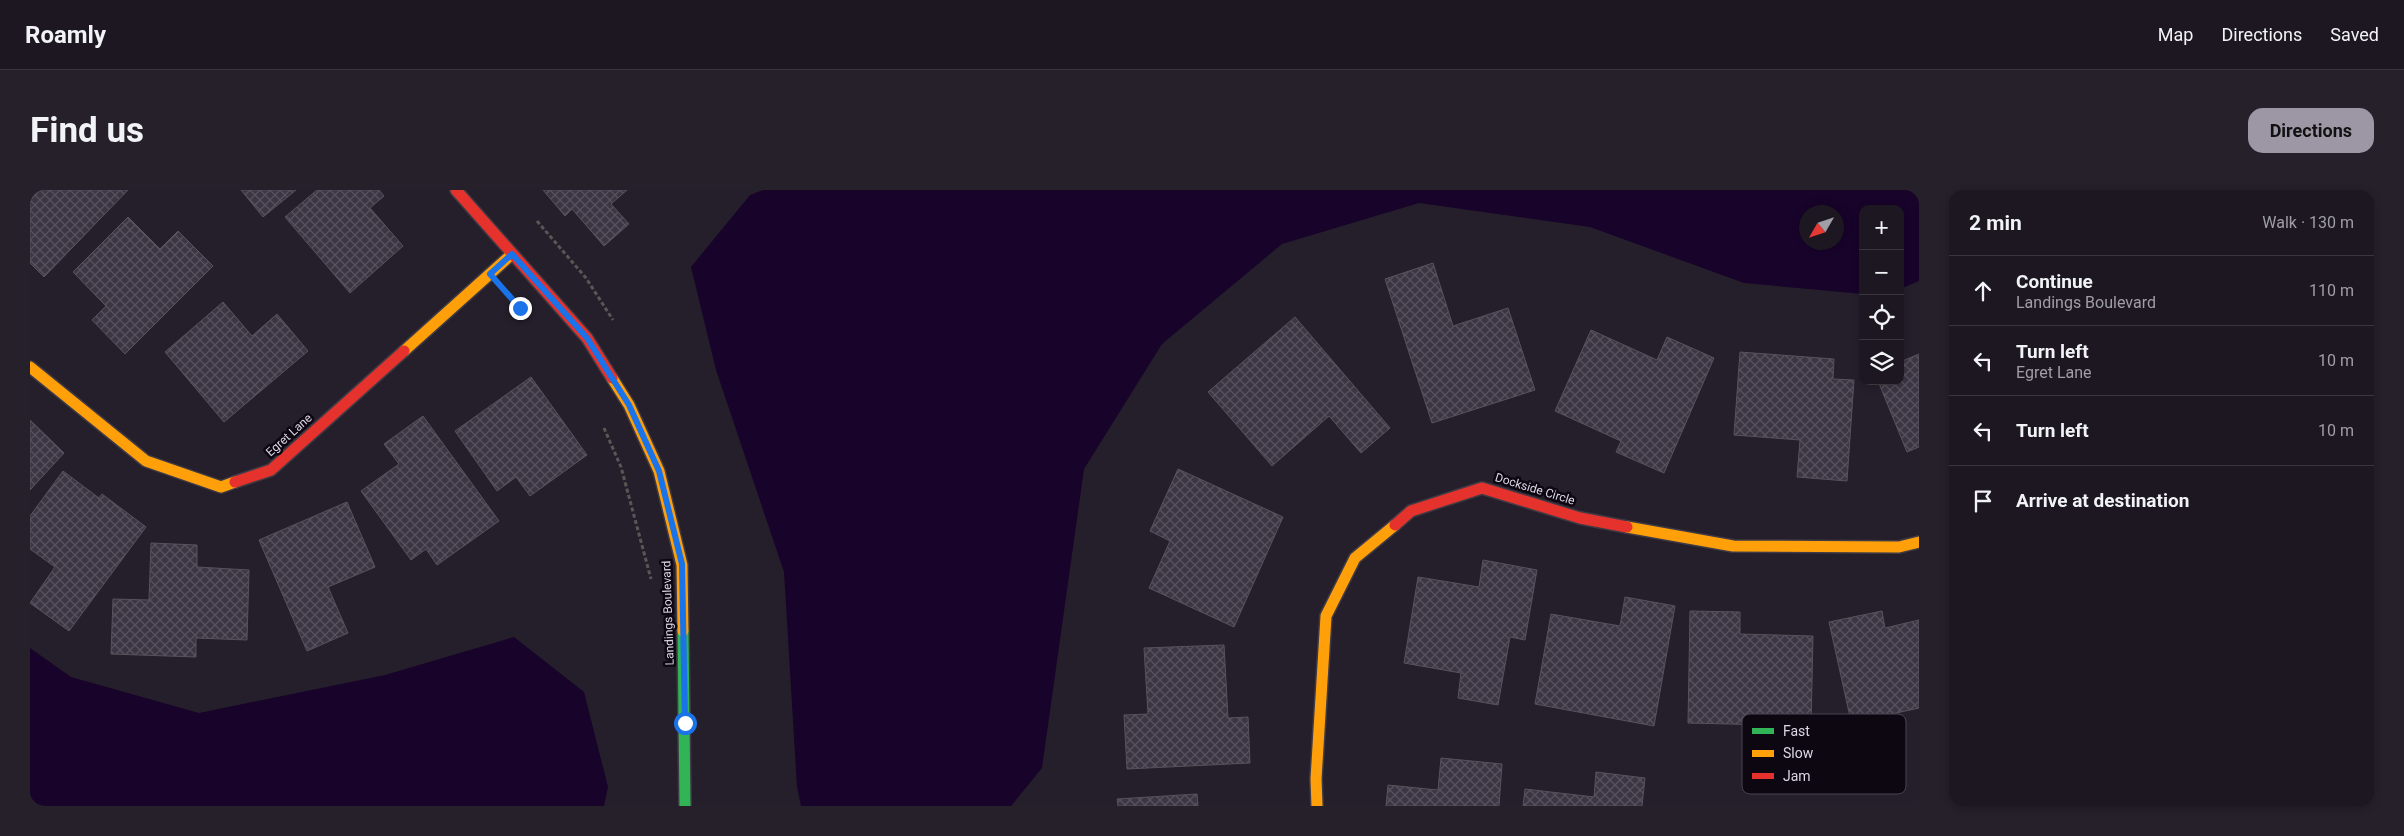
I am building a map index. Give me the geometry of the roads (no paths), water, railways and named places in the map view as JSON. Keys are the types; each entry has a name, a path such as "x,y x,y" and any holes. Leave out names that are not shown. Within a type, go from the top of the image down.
{"street":[{"name":"Landings Boulevard","path":"456,190 587,338 629,405 659,471 682,564 685,806"},
{"name":"Egret Lane","path":"30,367 146,461 221,487 271,470 512,254"},
{"name":"Dockside Circle","path":"1317,806 1316,780 1326,616 1355,558 1411,511 1482,488 1580,518 1733,546 1899,547 1919,542"}]}
